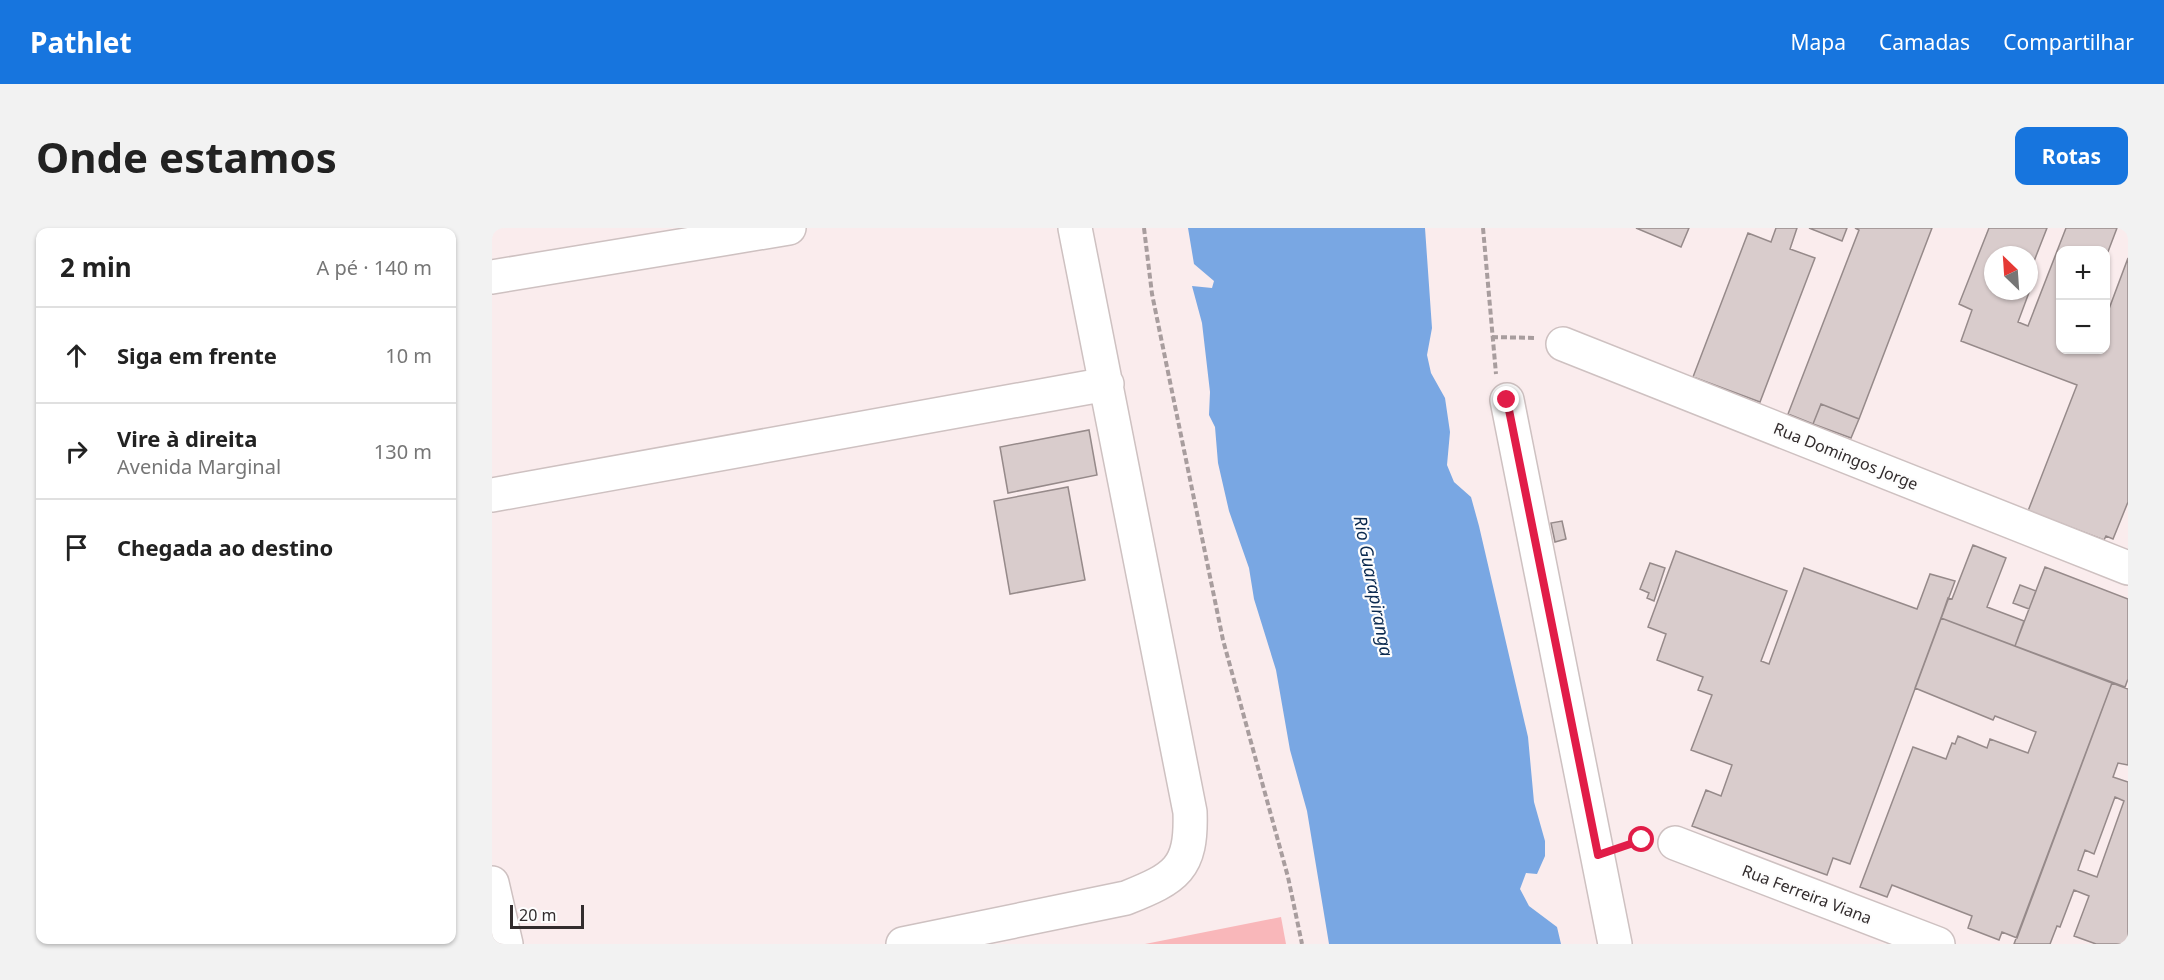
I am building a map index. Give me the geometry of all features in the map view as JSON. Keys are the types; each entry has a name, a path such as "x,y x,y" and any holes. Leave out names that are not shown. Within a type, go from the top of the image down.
{"street":[{"path":"492,277 789,228"},
{"path":"903,944 1126,898 1159,885 1181,866 1191,842 1190,812 1075,228"},
{"name":"Rua Domingos Jorge","path":"1563,344 2128,568"},
{"path":"492,495 1107,384"},
{"path":"1507,400 1615,944"},
{"name":"Rua Ferreira Viana","path":"1675,843 1938,944"},
{"path":"492,883 506,944"}],"path":[{"path":"1144,228 1152,294 1223,640 1288,877 1302,944"},
{"path":"1492,337 1526,336 1563,344"},
{"path":"1598,855 1642,840 1675,843"}],"shaded area":[{"path":"1281,917 1286,944 1145,944"}],"water":[{"name":"Rio Guarapiranga","path":"1188,228 1425,228 1432,328 1427,355 1431,373 1445,398 1450,432 1447,465 1454,482 1471,497 1479,526 1528,737 1534,802 1545,841 1545,856 1537,874 1526,873 1520,889 1529,906 1557,927 1561,944 1329,944 1307,811 1290,750 1276,670 1254,599 1249,568 1229,511 1218,463 1215,427 1209,415 1210,392 1202,323 1192,286 1212,288 1214,281 1194,264"}],"building":[{"path":"1636,228 1689,228 1681,247"},
{"path":"1776,228 1797,228 1790,249 1815,258 1760,402 1693,377 1748,233 1771,242"},
{"path":"1809,228 1847,228 1842,241"},
{"path":"1855,228 1932,228 1859,419 1821,404 1813,424 1788,414 1859,230"},
{"path":"1989,228 2047,228 2038,251 2038,246 1984,246 1984,300 2026,300 2018,322 2028,326 2056,254 2056,354 2110,354 2110,306 2128,258 2128,502 2113,539 2106,536 2104,540 2028,511 2077,385 1961,341 1972,310 1959,304"},
{"path":"2066,228 2117,228 2110,246 2059,246"},
{"path":"1821,404 1859,419 1851,438 1813,424"},
{"path":"1089,430 1097,475 1008,493 1000,447"},
{"path":"1068,487 1085,580 1010,594 994,501"},
{"path":"1562,521 1566,539 1555,542 1551,523"},
{"path":"1973,545 2006,558 1987,607 2024,621 2015,646 1941,618 1948,598 1952,599"},
{"path":"1676,551 1787,591 1761,661 1769,664 1804,568 1917,609 1930,574 1955,581 1850,864 1833,858 1827,875 1692,826 1706,790 1721,796 1732,765 1691,750 1712,695 1698,690 1703,677 1657,660 1666,634 1648,627"},
{"path":"1650,563 1665,568 1654,601 1647,598 1649,593 1640,589"},
{"path":"2045,567 2128,599 2128,679 2125,687 2015,646"},
{"path":"2020,585 2036,591 2029,609 2013,603"},
{"path":"1941,618 2112,683 2017,938 2002,932 1999,940 1968,928 1972,916 1892,885 1887,897 1860,887 1913,747 1946,759 1952,743 1955,744 1958,736 1987,748 1990,739 2028,753 2036,732 1995,716 1993,720 1915,688"},
{"path":"2112,683 2128,689 2128,765 2118,763 2113,777 2128,782 2128,944 2096,944 2074,936 2089,896 2074,890 2060,927 2057,926 2050,944 2014,944","holes":["2115,797 2124,801 2097,877 2078,870 2085,850 2094,854"]}],"route":[{"path":"1507,400 1598,855 1642,840"}]}
